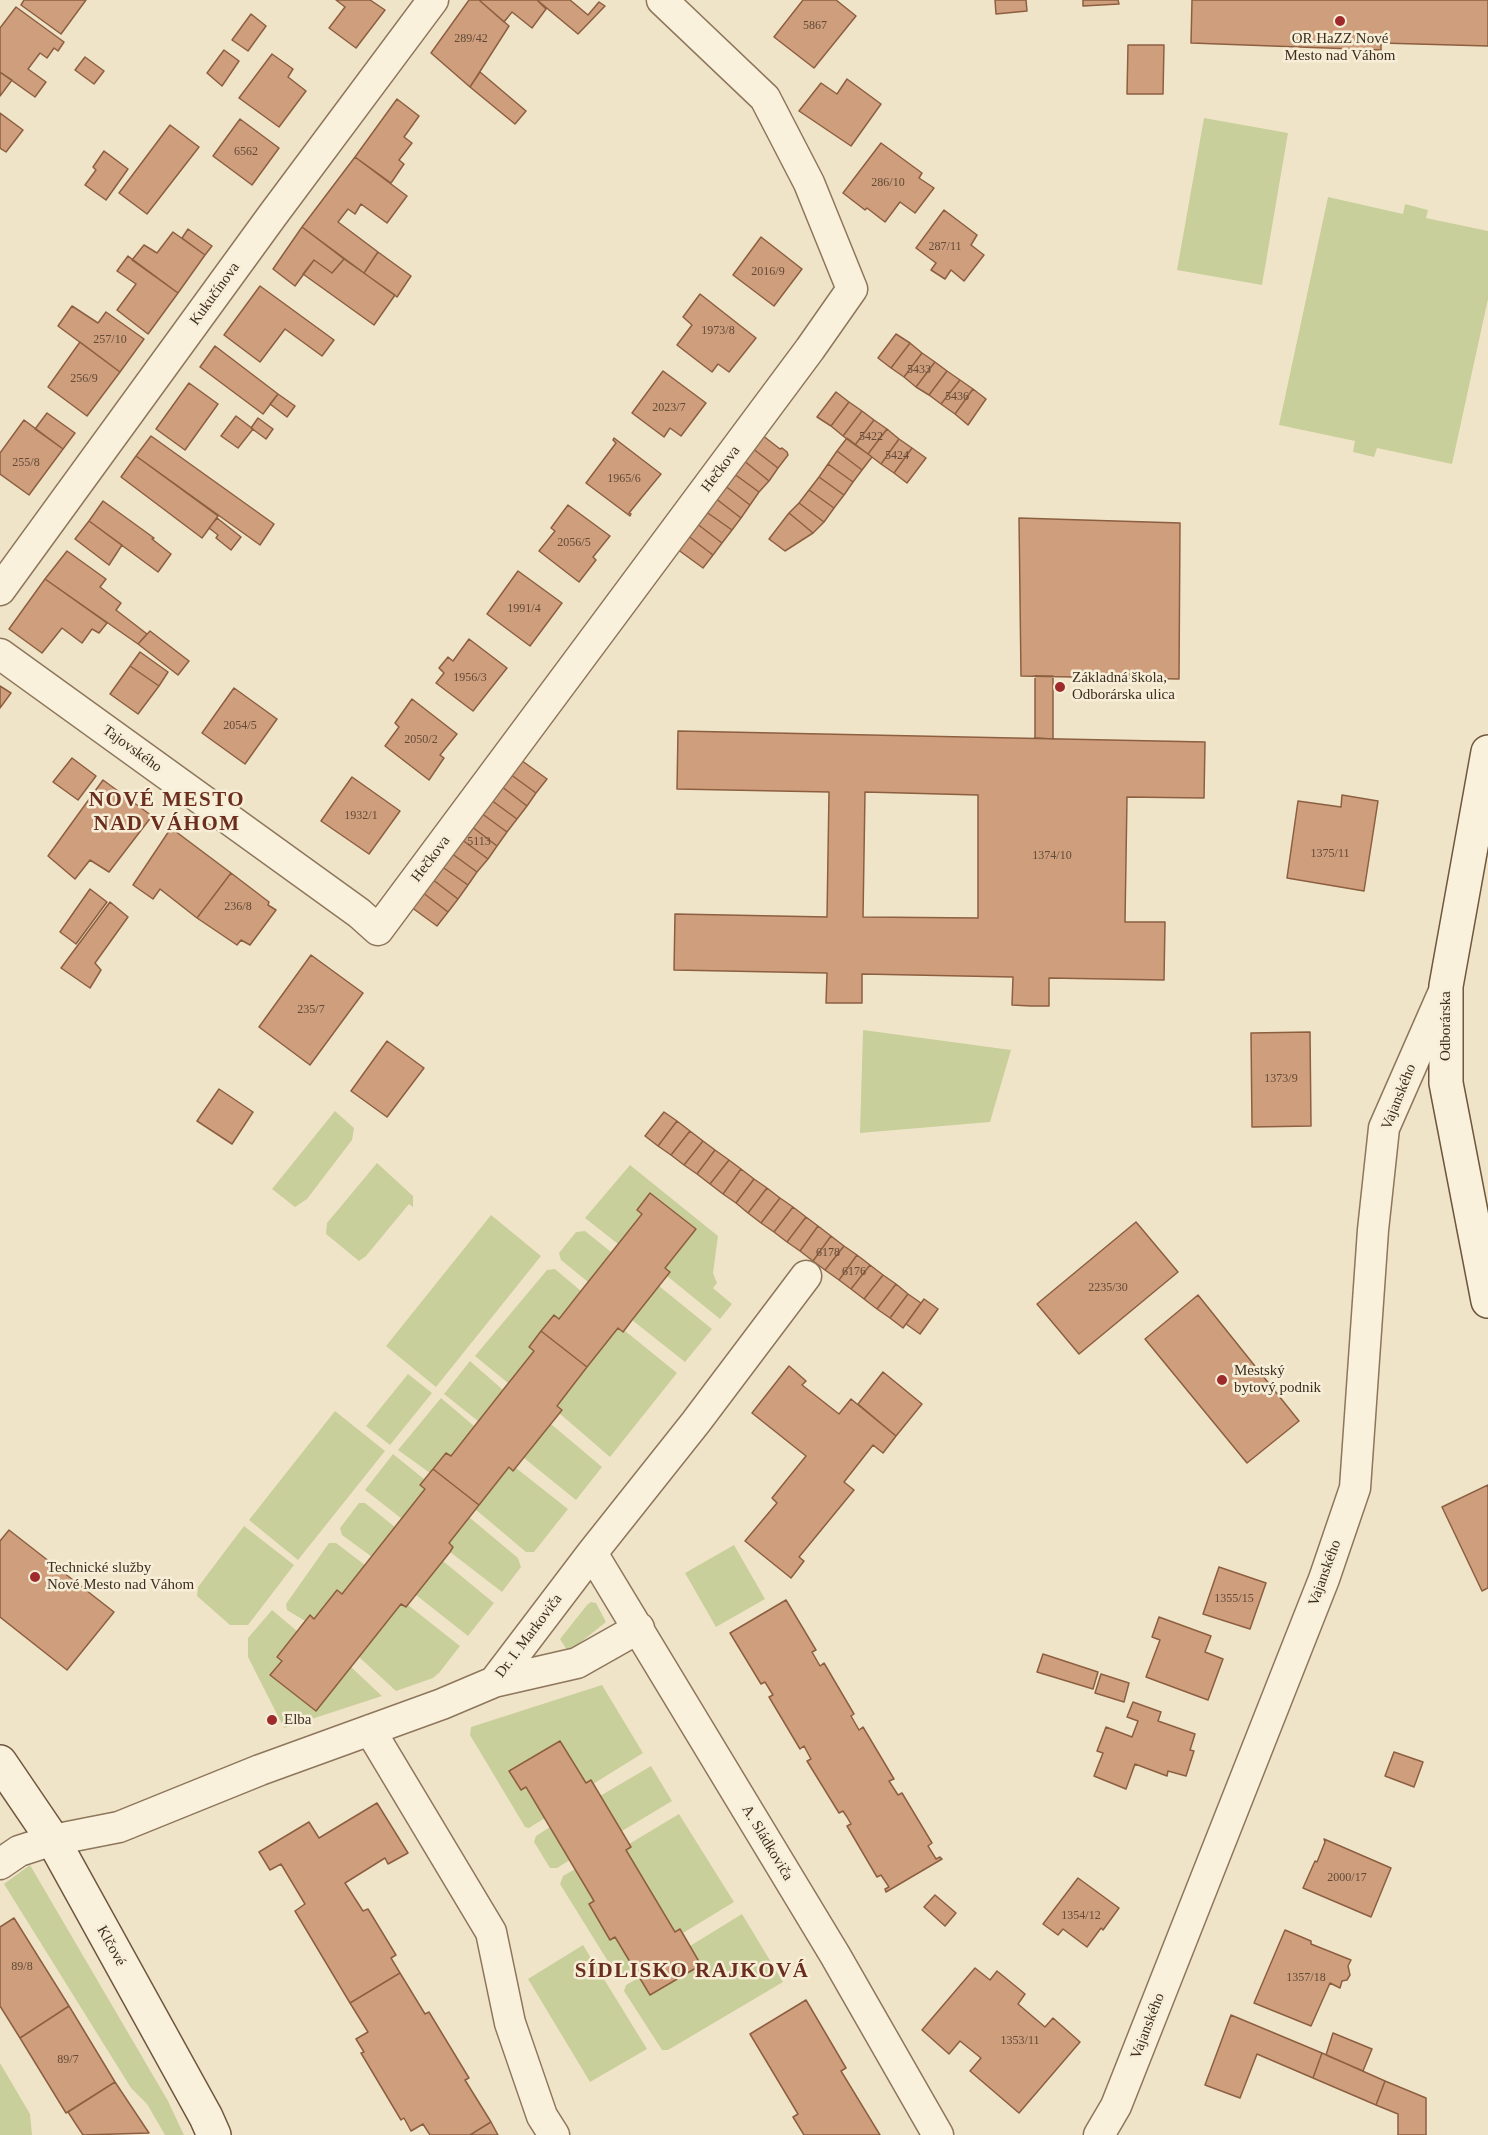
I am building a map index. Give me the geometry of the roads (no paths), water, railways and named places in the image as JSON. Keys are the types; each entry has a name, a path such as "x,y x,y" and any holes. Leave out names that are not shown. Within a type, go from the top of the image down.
{"main road":[{"name":"Odborárska","path":"1488,752 1446,986 1446,1083 1488,1301"},
{"name":"Klčové","path":"0,1762 53,1840 214,2135"}],"street":[{"name":"Kukučínova","path":"0,590 272,216 433,0"},
{"name":"Hečkova","path":"378,930 810,349 852,289 809,183 765,98 662,0"},
{"name":"Tajovského","path":"0,654 350,906 378,930"},
{"name":"Vajanského","path":"1099,2135 1121,2095 1324,1579 1355,1488 1373,1230 1384,1128 1446,986"},
{"name":"Dr. I. Markoviča","path":"0,1864 19,1851 53,1840 119,1827 260,1770 494,1682 806,1276"},
{"name":"A. Sládkoviča","path":"592,1553 639,1628 939,2135"},
{"path":"494,1682 577,1664 639,1628"},
{"path":"370,1730 491,1932 510,2023 542,2116 554,2135"}],"place":[{"name":"OR HaZZ Nové Mesto nad Váhom","path":"1340,21"},
{"name":"Základná škola, Odborárska ulica","path":"1060,687"},
{"name":"Mestský bytový podnik","path":"1222,1380"},
{"name":"Technické služby Nové Mesto nad Váhom","path":"35,1577"},
{"name":"Elba","path":"272,1720"}],"district":[{"name":"NOVÉ MESTO NAD VÁHOM","path":"167,813"},
{"name":"SÍDLISKO RAJKOVÁ","path":"692,1972"}]}
